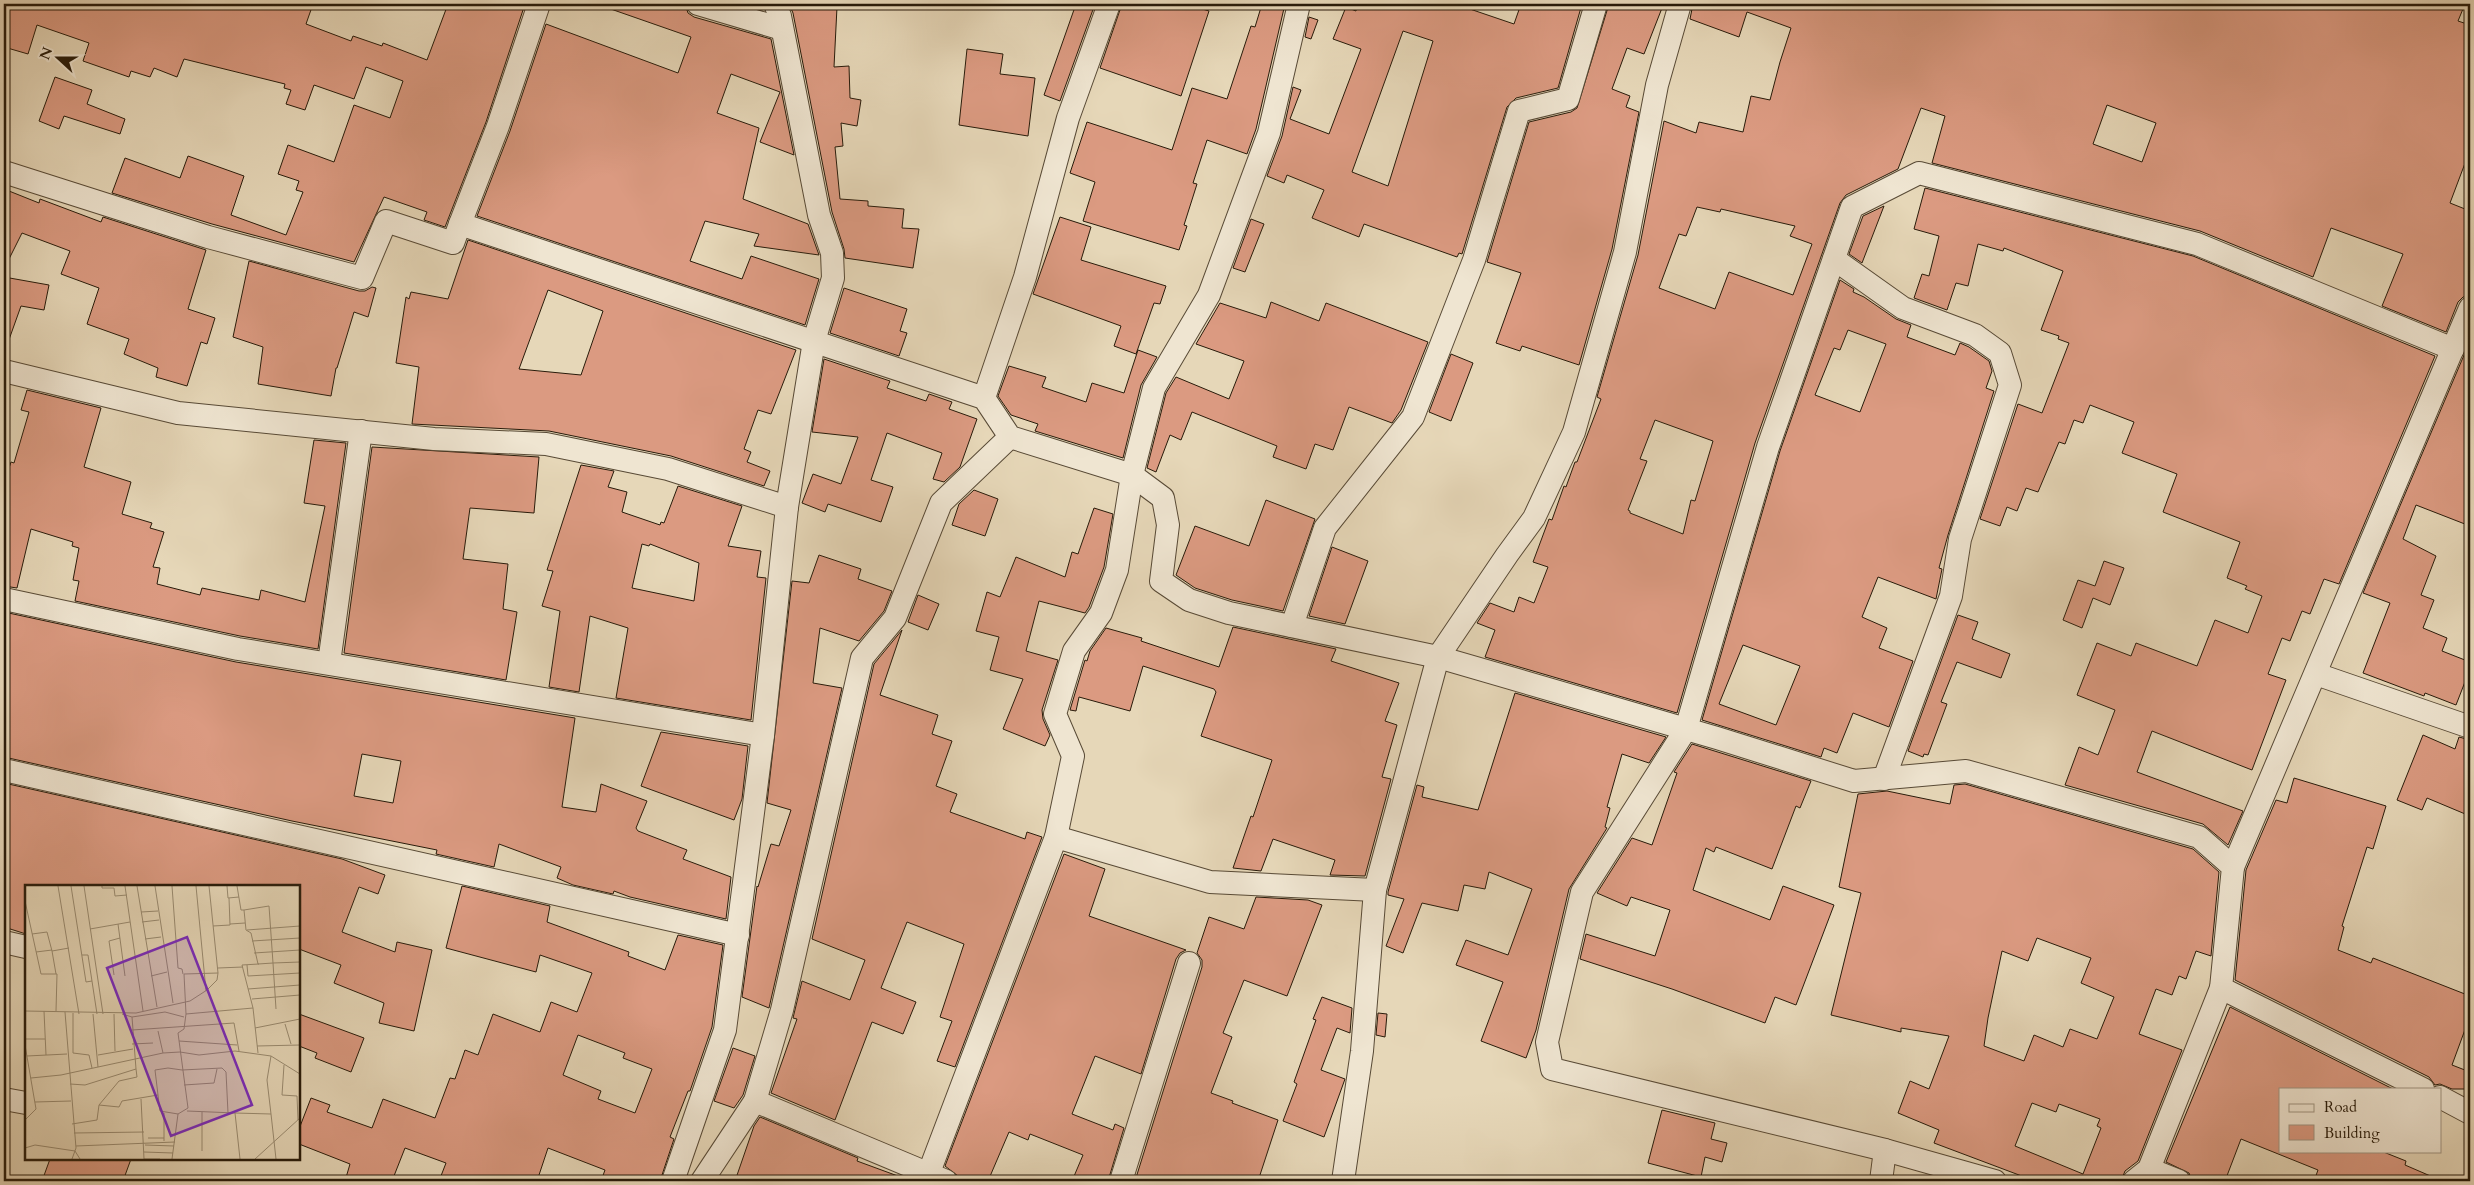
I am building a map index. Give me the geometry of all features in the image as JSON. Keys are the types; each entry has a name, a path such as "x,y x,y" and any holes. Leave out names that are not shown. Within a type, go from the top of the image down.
{"street":[{"path":"4,172 208,237 362,278 386,221 453,243 498,126 539,4"},
{"path":"698,4 782,29"},
{"path":"674,1181 724,1030 763,735 787,507 814,342 833,278 832,252 820,215 782,29 775,4"},
{"path":"984,398 1025,277 1068,118 1109,4"},
{"path":"755,1101 937,1178 1056,838 1073,756 1055,714 1074,651 1101,613 1117,570 1132,475 1154,388 1209,295 1269,133 1299,4"},
{"path":"1292,626 1325,528 1413,418 1474,260 1519,111 1568,99 1596,4"},
{"path":"1342,1181 1362,1051 1375,890 1438,657 1534,518 1574,432 1625,252 1657,85 1680,4"},
{"path":"1995,1181 1885,1150 1552,1068 1547,1042 1582,892 1686,729 1768,447 1852,206 1919,173 2197,244 2453,349"},
{"path":"460,224 984,398 1010,436 1132,475 1163,498 1168,525 1161,581 1189,600 1229,612 1438,657 1686,729 1854,781 1966,771 2199,836 2234,867"},
{"path":"1834,259 1903,308 1975,336 2000,353 2010,385 1960,539 1951,596 1884,779"},
{"path":"2180,1181 2141,1175 2221,988 2234,867 2470,308"},
{"path":"4,371 178,413 434,438 546,444 668,468 787,507"},
{"path":"328,664 361,431"},
{"path":"702,1181 755,1101 782,1010 862,658 895,618 941,503 1010,436"},
{"path":"4,599 238,649 763,735"},
{"path":"2316,674 2470,727"},
{"path":"4,770 738,935"},
{"path":"1056,838 1210,882 1375,890"},
{"path":"4,942 25,947"},
{"path":"1121,1181 1189,963"},
{"path":"2221,988 2421,1088"},
{"path":"2442,1099 2470,1112"},
{"path":"4,1100 25,1103"},
{"path":"1880,1181 1885,1150"}],"building":[{"path":"4,4 313,4 306,24 351,41 353,36 382,46 383,43 427,60 448,4 525,4 486,122 445,227 424,220 427,212 384,197 354,262 212,224 112,193 125,158 180,178 188,156 244,176 231,215 286,235 303,192 296,190 299,181 278,174 288,145 334,162 354,105 390,118 403,81 366,67 354,99 314,85 305,110 286,104 291,90 284,88 285,84 184,59 177,77 154,68 150,77 131,71 129,77 83,61 89,43 37,25 28,54 4,47"},
{"path":"606,4 685,4 688,13 694,17 771,39 794,155 760,142 780,92 731,74 717,113 759,128 743,199 808,224 819,255 754,246 759,234 705,221 690,261 742,279 751,256 819,279 805,325 477,216 510,131 546,24 678,73 691,37 605,7"},
{"path":"789,4 837,7 834,67 849,66 850,98 861,100 857,126 841,123 843,146 835,147 840,199 868,201 868,206 904,209 902,228 919,229 913,268 845,258 832,212 793,13"},
{"path":"1076,4 1095,4 1060,101 1044,95"},
{"path":"1122,4 1186,4 1209,11 1181,96 1100,68"},
{"path":"1262,4 1285,4 1256,129 1247,154 1207,140 1193,183 1197,184 1184,225 1187,226 1179,250 1083,221 1095,182 1070,173 1087,122 1172,150 1192,88 1227,99 1251,26 1255,27"},
{"path":"1357,4 1466,4 1464,7 1514,24 1521,4 1582,4 1558,88 1516,98 1507,107 1462,254 1459,253 1457,257 1364,224 1359,237 1312,218 1324,190 1287,175 1284,183 1267,176 1282,136 1293,87 1301,90 1290,119 1329,134 1361,49 1333,39 1346,7 1356,11","holes":["1403,31 1433,41 1388,186 1352,172"]},
{"path":"1609,4 1666,4 1665,9 1662,8 1644,54 1627,48 1612,89 1630,96 1626,107 1639,112 1612,249 1579,365 1522,346 1520,351 1496,343 1521,273 1487,262 1529,122 1571,112 1577,108"},
{"path":"1693,4 2465,4 2458,21 2470,25 2470,150 2450,203 2470,211 2470,295 2463,297 2458,302 2446,332 2382,306 2403,254 2331,228 2313,277 2200,231 1932,163 1945,116 1921,108 1898,169 1846,195 1840,203 1755,443 1677,713 1485,657 1495,630 1477,623 1490,603 1514,612 1519,597 1534,603 1548,567 1533,562 1549,519 1552,520 1564,486 1566,487 1575,462 1577,462 1601,399 1597,397 1638,255 1664,121 1696,133 1699,122 1743,132 1751,96 1770,100 1791,28 1747,12 1739,37 1690,19","holes":["2107,105 2156,123 2142,162 2093,144","1697,207 1720,212 1721,209 1795,226 1790,236 1812,244 1793,295 1729,272 1715,309 1659,288 1679,234 1686,236","1655,420 1713,441 1695,501 1691,500 1683,534 1630,513 1628,510 1647,461 1640,459"]},
{"path":"1309,17 1318,20 1311,39 1305,37"},
{"path":"967,49 1003,54 1000,74 1035,78 1028,136 959,125"},
{"path":"55,77 92,90 87,104 125,119 120,134 64,116 59,129 39,121"},
{"path":"1925,188 2193,256 2435,356 2339,584 2324,579 2310,614 2302,611 2290,641 2282,638 2268,674 2286,680 2252,770 2152,731 2137,772 2243,811 2228,845 2203,824 2065,785 2079,747 2098,755 2115,710 2077,695 2097,643 2131,656 2136,643 2197,666 2215,620 2248,633 2262,596 2245,589 2247,586 2227,578 2240,542 2163,512 2177,474 2122,453 2134,422 2090,405 2083,423 2074,420 2065,444 2059,442 2038,492 2026,488 2017,511 2007,507 2000,526 1980,519 2018,404 2042,413 2069,343 2058,339 2059,336 2041,330 2063,271 2004,248 2003,251 1978,244 1968,286 1956,283 1947,310 1914,298 1922,274 1929,276 1939,236 1914,229"},
{"path":"4,189 39,203 40,199 101,222 103,217 206,250 188,309 215,318 207,344 201,342 187,386 156,377 158,368 124,354 129,339 87,324 99,288 61,274 70,251 22,233 4,269"},
{"path":"1884,206 1862,263 1849,254 1863,216"},
{"path":"1060,217 1091,227 1081,260 1166,286 1160,304 1154,303 1136,354 1114,346 1121,326 1033,294"},
{"path":"1251,219 1264,224 1245,272 1233,268"},
{"path":"468,240 796,350 771,414 758,410 744,449 751,452 747,462 770,471 764,486 671,456 549,431 412,424 419,367 396,363 406,297 409,299 411,292 448,299","holes":["548,290 603,311 581,375 519,369"]},
{"path":"249,261 359,291 365,291 372,287 376,288 368,317 354,312 336,368 331,396 258,384 263,347 233,337"},
{"path":"4,277 49,285 44,310 21,306 6,348 4,347"},
{"path":"1840,280 1854,289 1853,292 1864,297 1896,319 1911,325 1907,337 1955,355 1960,343 1989,361 1992,371 1986,388 1994,391 1948,535 1939,568 1942,569 1936,599 1878,577 1862,617 1887,628 1879,648 1913,661 1889,727 1853,713 1837,753 1824,748 1821,757 1702,720 1780,451","holes":["1848,330 1886,344 1860,412 1815,395 1834,348 1840,350","1743,645 1800,666 1776,725 1719,704"]},
{"path":"844,288 907,309 900,331 907,333 899,356 830,333"},
{"path":"1271,302 1319,321 1326,303 1428,342 1401,410 1392,423 1349,407 1333,450 1315,444 1306,469 1273,457 1277,446 1192,412 1181,440 1170,435 1156,472 1147,468 1166,393 1176,377 1229,399 1244,361 1196,344 1220,303 1266,318"},
{"path":"2470,341 2470,526 2416,505 2403,539 2436,556 2421,595 2434,600 2423,628 2447,638 2442,651 2470,662 2470,669 2456,705 2425,693 2424,696 2363,673 2390,603 2363,593"},
{"path":"1138,350 1157,357 1141,385 1123,458 1035,431 1038,424 1011,415 998,396 1009,366 1046,377 1042,387 1086,402 1092,383 1124,393"},
{"path":"1451,354 1473,363 1451,421 1429,412"},
{"path":"824,359 890,381 887,388 926,401 929,394 952,402 949,409 977,419 960,467 944,482 933,479 942,453 887,433 871,480 893,487 881,522 828,504 825,512 802,503 813,474 841,484 858,437 812,432"},
{"path":"27,390 101,408 84,467 131,482 122,514 152,523 150,528 164,532 153,567 160,568 157,584 200,595 202,588 259,600 261,590 305,602 325,506 304,503 314,440 346,443 318,649 240,636 75,601 79,581 73,580 79,548 72,546 73,542 31,529 17,588 4,586 4,466 9,468 11,462 14,463 29,412 21,410"},
{"path":"372,447 539,457 534,513 470,508 463,559 508,564 503,609 517,612 506,680 344,653"},
{"path":"581,465 614,471 608,487 627,492 622,512 660,525 661,522 664,523 678,486 742,506 728,546 761,551 757,577 766,578 751,720 616,698 628,628 590,616 579,692 549,687 560,611 542,606 553,571 547,570","holes":["642,544 649,546 650,544 699,563 694,601 632,588"]},
{"path":"974,490 998,499 985,536 952,525 959,504"},
{"path":"1266,500 1315,519 1283,611 1232,600 1195,588 1176,575 1195,526 1249,546"},
{"path":"1094,508 1113,514 1104,567 1089,607 1085,613 1039,601 1026,651 1058,660 1042,710 1043,719 1050,735 1045,746 1003,729 1023,679 990,670 999,637 976,631 987,592 1000,597 1016,557 1065,577 1072,552 1078,554"},
{"path":"1332,547 1368,561 1345,624 1309,616"},
{"path":"819,555 861,569 858,579 892,591 884,611 859,641 820,628 813,683 842,688 769,1008 742,997 757,886 771,844 779,846 791,810 767,803 792,581 809,583"},
{"path":"2104,561 2124,568 2110,605 2093,598 2082,628 2063,620 2078,580 2095,586"},
{"path":"918,595 939,604 928,630 908,622"},
{"path":"4,612 236,662 575,718 562,807 596,812 601,784 647,801 636,828 638,831 687,850 683,859 731,877 726,919 630,897 614,891 613,894 573,885 557,878 561,867 499,844 494,867 436,854 437,850 292,821 4,757","holes":["362,754 401,761 393,803 354,796"]},
{"path":"1958,615 1978,622 1972,639 2010,654 2001,678 1957,662 1941,702 1947,704 1928,755 1924,754 1923,757 1908,751"},
{"path":"1233,627 1336,649 1331,661 1399,683 1385,721 1397,725 1382,777 1391,779 1365,876 1330,875 1335,860 1273,839 1261,871 1233,868 1272,760 1201,736 1216,692 1214,689 1143,666 1130,711 1079,697 1076,711 1070,710 1085,660 1087,661 1090,651 1106,628 1142,638 1141,641 1219,667"},
{"path":"902,630 880,695 938,715 932,734 952,741 936,786 957,794 950,812 1025,839 1027,832 1042,837 955,1067 937,1061 952,1021 940,1017 964,944 907,922 881,988 916,1002 903,1034 872,1022 835,1120 771,1093 797,1019 793,1018 802,981 850,1000 865,960 812,939 874,664"},
{"path":"1515,693 1666,737 1649,763 1622,754 1607,807 1610,808 1605,827 1607,828 1569,889 1536,1030 1526,1058 1481,1041 1503,982 1456,965 1466,940 1508,955 1532,889 1489,872 1485,889 1464,885 1458,911 1422,903 1403,953 1386,946 1404,899 1388,895 1388,892 1417,785 1424,787 1422,797 1478,810"},
{"path":"661,732 748,746 742,799 734,820 641,786"},
{"path":"2423,735 2455,749 2459,737 2470,740 2470,816 2427,798 2422,810 2397,800"},
{"path":"1692,744 1811,781 1800,808 1796,806 1772,869 1716,847 1714,852 1706,848 1693,890 1770,920 1783,886 1834,905 1796,1005 1775,997 1765,1023 1672,989 1580,959 1586,934 1655,956 1670,910 1631,897 1627,906 1597,893 1632,838 1652,845 1677,773 1674,772"},
{"path":"2294,778 2386,806 2373,849 2367,847 2342,926 2344,927 2338,950 2371,963 2373,958 2470,996 2470,1016 2452,1065 2470,1072 2470,1089 2452,1089 2440,1084 2435,1085 2429,1077 2235,980 2246,870 2276,800 2287,803"},
{"path":"4,783 342,859 385,875 378,894 359,887 342,932 395,952 397,942 432,950 414,1031 379,1023 384,1003 334,983 341,965 300,949 300,885 25,885 25,934 4,927"},
{"path":"1965,784 2193,849 2219,872 2211,956 2196,951 2186,979 2179,976 2172,995 2156,989 2139,1034 2182,1050 2138,1161 2125,1171 2121,1181 2035,1181 1934,1143 1939,1130 1898,1113 1910,1081 1929,1089 1949,1036 1901,1028 1901,1032 1831,1015 1861,893 1839,887 1858,794 1887,791 1950,804 1954,785","holes":["2037,938 2091,958 2081,983 2114,997 2097,1039 2070,1029 2063,1047 2034,1035 2024,1061 1984,1046 2002,951 2028,961","2032,1103 2056,1112 2059,1104 2100,1119 2097,1126 2101,1128 2083,1174 2015,1146"]},
{"path":"1064,854 1105,869 1089,916 1186,950 1180,953 1176,959 1141,1074 1095,1056 1072,1114 1113,1130 1115,1124 1124,1128 1108,1181 1072,1181 1083,1155 1030,1134 1028,1140 1009,1132 988,1181 971,1181 958,1176 945,1166"},
{"path":"462,886 550,906 547,922 629,952 628,956 665,970 678,935 723,945 712,1027 690,1091 688,1091 670,1137 674,1139 660,1181 601,1181 605,1170 548,1148 537,1181 439,1181 446,1163 405,1148 392,1181 345,1181 350,1164 300,1144 300,1126 311,1098 330,1105 327,1112 372,1128 383,1099 435,1118 450,1078 455,1079 465,1050 478,1055 493,1014 540,1032 551,1002 577,1012 592,973 540,955 536,972 446,948","holes":["578,1035 625,1053 623,1058 652,1069 635,1113 598,1099 601,1091 563,1075"]},
{"path":"1256,897 1308,900 1322,905 1287,996 1244,980 1223,1033 1232,1037 1211,1093 1278,1120 1258,1181 1135,1181 1202,967 1202,960 1197,953 1209,917 1244,929"},
{"path":"1322,997 1352,1008 1350,1033 1337,1028 1321,1070 1345,1079 1324,1137 1283,1121 1297,1084 1294,1082 1316,1020 1313,1019"},
{"path":"2230,1007 2391,1088 2279,1088 2279,1152 2384,1152 2406,1161 2405,1165 2442,1181 2314,1181 2318,1170 2241,1139 2225,1181 2192,1181 2189,1173 2166,1162"},
{"path":"1378,1013 1387,1014 1385,1037 1376,1035"},
{"path":"300,1014 364,1038 351,1072 315,1058 317,1053 300,1046"},
{"path":"733,1048 755,1056 743,1095 734,1108 714,1101"},
{"path":"1662,1110 1715,1123 1711,1139 1727,1143 1722,1162 1705,1157 1701,1177 1648,1163"},
{"path":"760,1117 858,1158 857,1161 906,1179 906,1181 735,1181 754,1126"},
{"path":"50,1160 131,1160 123,1181 42,1181"}]}
